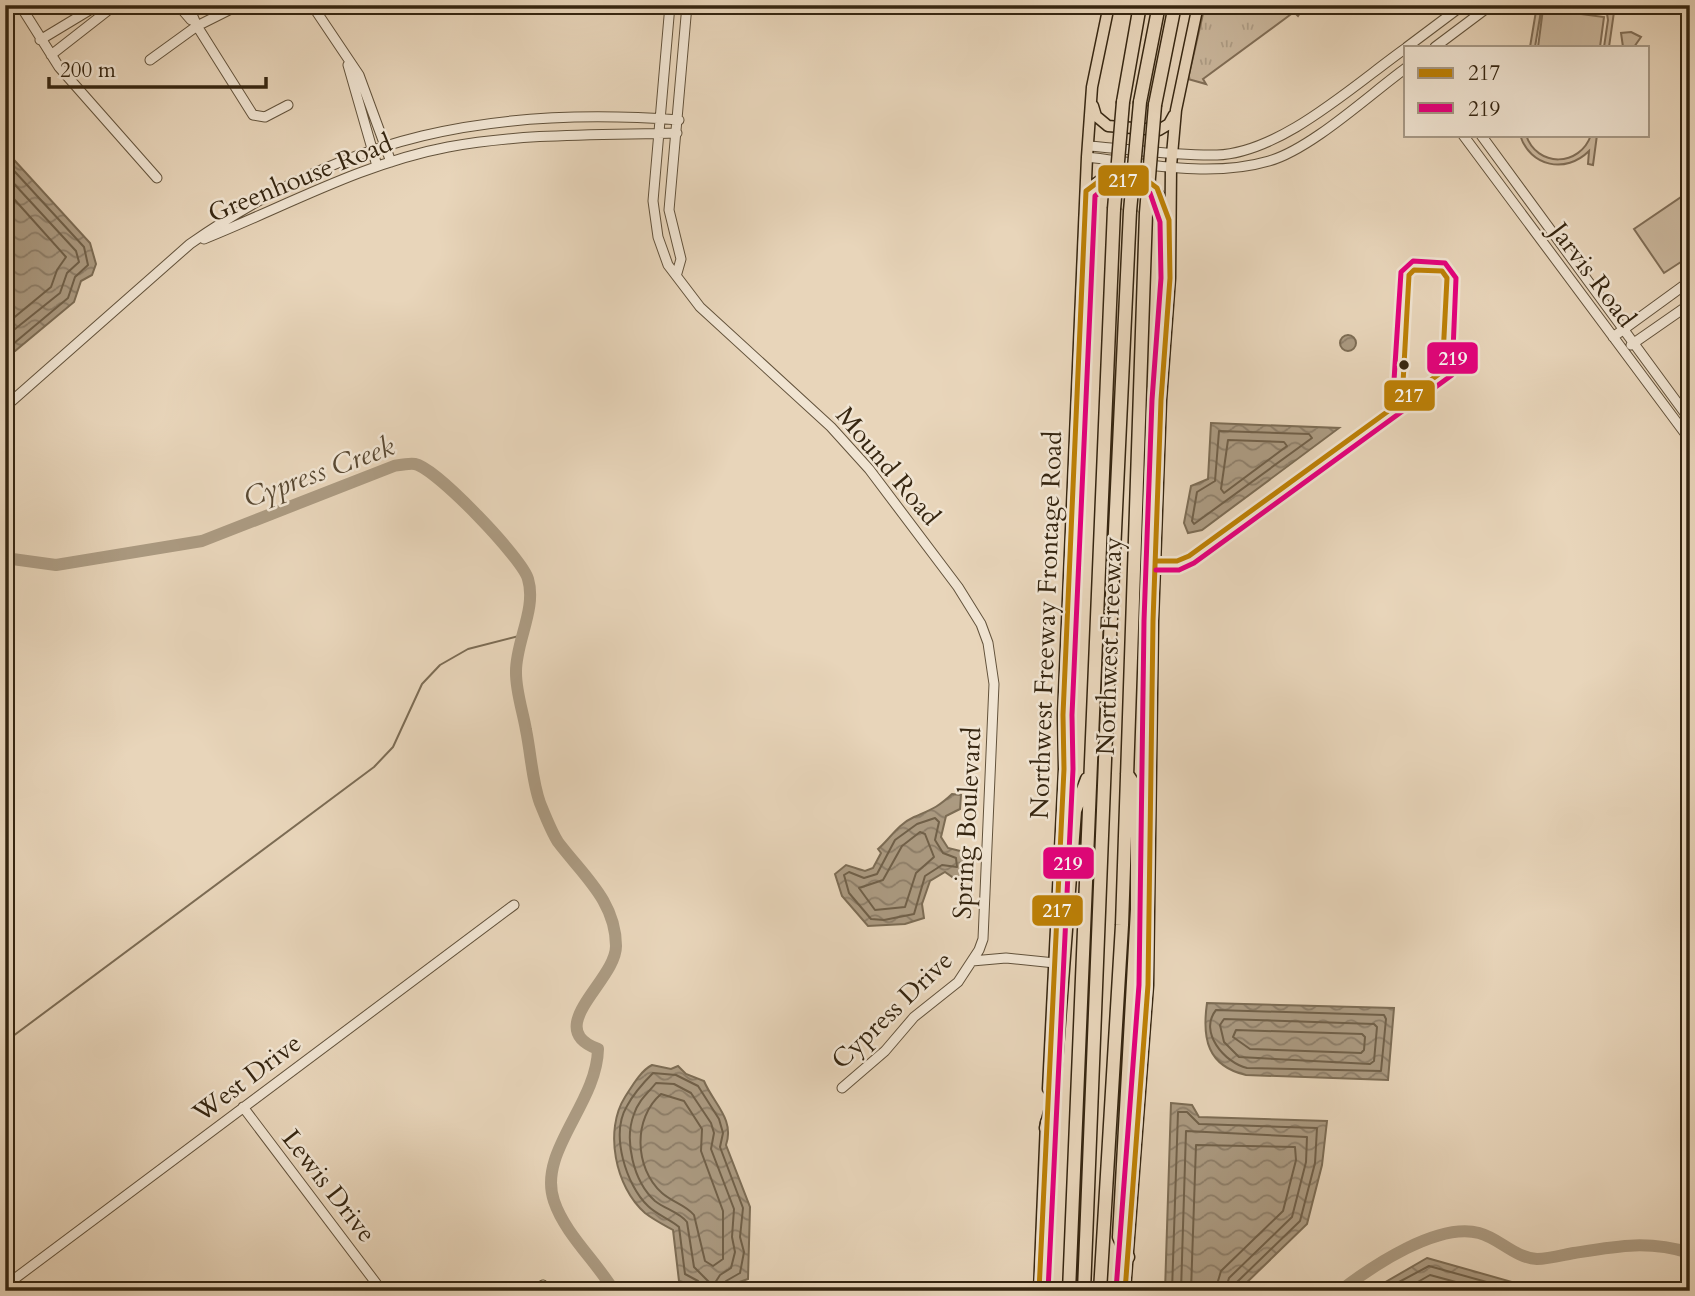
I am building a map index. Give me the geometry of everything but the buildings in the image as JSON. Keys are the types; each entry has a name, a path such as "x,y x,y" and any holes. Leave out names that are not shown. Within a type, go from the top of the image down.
{"highway":[{"name":"Northwest Freeway","path":"1069,1291 1114,209 1123,102 1140,5"},
{"path":"1084,1291 1130,211 1140,102 1159,5"},
{"name":"Northwest Freeway","path":"1100,1291 1116,1046 1146,213 1155,105 1175,5"},
{"path":"1046,1128 1054,1101 1075,811 1091,769"},
{"path":"1127,774 1137,789 1138,840 1133,1004 1119,1237 1128,1257"}],"main road":[{"name":"Northwest Freeway Frontage Road","path":"1039,1291 1088,151 1091,100 1109,5"},
{"path":"1125,1291 1148,985 1153,621 1161,400 1170,278 1171,166 1176,110 1198,5"},
{"path":"1091,100 1096,116 1108,126 1159,130 1169,124 1176,110"},
{"path":"1086,191 1102,179 1150,182 1157,188 1169,220"}],"street":[{"path":"20,5 40,40 78,91 157,178"},
{"path":"40,40 98,5"},
{"path":"51,55 115,5"},
{"path":"178,5 197,26"},
{"path":"188,5 197,26 253,115 265,117 288,104"},
{"path":"312,5 359,75 391,162"},
{"name":"Mound Road","path":"670,5 653,201 658,237 668,265 677,273 700,307 831,427 869,469 958,587 981,624 988,643 994,684"},
{"path":"677,273 681,259 669,210 687,5"},
{"path":"1413,46 1463,5"},
{"path":"1436,46 1491,5"},
{"path":"150,60 197,26 231,9"},
{"path":"1088,151 1173,151 1217,155 1246,150 1297,127 1404,52"},
{"path":"347,60 377,166"},
{"path":"1088,151 1171,166 1243,167 1271,161 1307,142 1404,69"},
{"name":"Greenhouse Road","path":"5,407 190,244 263,199 372,149 427,132 485,122 534,118 679,120"},
{"path":"1297,127 1307,142"},
{"name":"Greenhouse Road","path":"190,244 377,166 448,147 529,137 677,133"},
{"name":"Jarvis Road","path":"1464,136 1690,440"},
{"name":"Jarvis Road","path":"1482,136 1690,420"},
{"path":"1504,190 1515,182"},
{"path":"1613,337 1690,281"},
{"path":"1623,351 1690,303"},
{"name":"Spring Boulevard","path":"972,961 983,939 994,684"},
{"name":"West Drive","path":"6,1288 514,905"},
{"path":"972,961 1006,958 1055,963"},
{"name":"Cypress Drive","path":"842,1088 885,1051 914,1017 958,982 972,961"},
{"name":"Lewis Drive","path":"243,1107 382,1291"}],"green space":[{"path":"1205,5 1298,5 1302,10 1298,16 1294,12 1203,79 1206,84 1188,79"},
{"path":"1537,5 1542,5 1535,46 1530,46"},
{"path":"1592,5 1615,5 1609,46 1604,46 1608,20 1606,7"},
{"path":"1543,9 1604,17 1600,46 1538,46"},
{"path":"1631,32 1641,37 1635,46 1623,46 1621,33"},
{"path":"1520,136 1527,136 1532,146 1548,158 1568,158 1586,146 1591,136 1597,136 1593,165 1588,164 1589,151 1570,163 1550,164 1540,160 1525,146"},
{"path":"1690,191 1690,256 1664,273 1634,229"}],"water":[{"path":"5,150 90,243 96,264 92,275 81,281 74,302 15,351 5,353"},
{"path":"1348,335 1356,343 1348,351 1340,343"},
{"path":"1211,423 1339,428 1202,530 1188,533 1184,523 1191,486 1208,479"},
{"path":"952,794 961,795 960,809 946,816 941,837 948,848 960,851 965,858 963,879 955,879 945,872 930,881 922,904 924,918 905,924 868,926 842,896 835,874 846,865 865,871 873,868 881,853 878,849 898,828"},
{"path":"1207,1003 1394,1008 1388,1080 1246,1075 1233,1071 1223,1065 1210,1049 1206,1028"},
{"path":"652,1065 671,1069 678,1066 686,1074 704,1081 728,1127 726,1145 750,1207 748,1279 731,1285 729,1291 690,1291 693,1285 679,1281 673,1230 645,1213 626,1189 620,1174 614,1141 619,1110 636,1080"},
{"path":"1171,1103 1192,1105 1199,1117 1327,1121 1322,1165 1307,1224 1238,1291 1165,1291"},
{"path":"1427,1258 1544,1291 1370,1291"}],"waterway":[{"name":"Cypress Creek","path":"5,558 56,565 202,541 394,466 410,464 426,469 441,481 511,553 523,568 530,590 516,673 537,795 555,838 596,889 610,915 614,930 616,946 613,960 579,1016 577,1029 582,1040 598,1049 595,1069 560,1146 551,1183 554,1201 565,1225 614,1291"},
{"path":"5,1042 374,767 393,747 422,684 440,665 468,649 523,635"},
{"name":"Cypress Creek","path":"1340,1291 1406,1248 1444,1234 1463,1231 1479,1233 1521,1255 1537,1259 1604,1248 1646,1245 1690,1253"}],"transit line":[{"name":"217","path":"1039,1291 1064,769 1063,715 1086,191 1102,179 1149,182 1157,188 1169,220 1170,278 1161,400 1153,621 1148,985 1125,1291"},
{"name":"219","path":"1048,1291 1073,769 1072,715 1095,196 1105,188 1150,193 1160,222 1161,278 1152,400 1144,621 1139,985 1116,1290"},
{"name":"219","path":"1156,570 1179,570 1194,563 1452,375 1456,278 1445,263 1413,261 1401,272 1393,396"},
{"name":"217","path":"1156,561 1177,561 1189,556 1446,369 1443,356 1447,278 1442,271 1414,270 1409,275 1402,401"}]}
